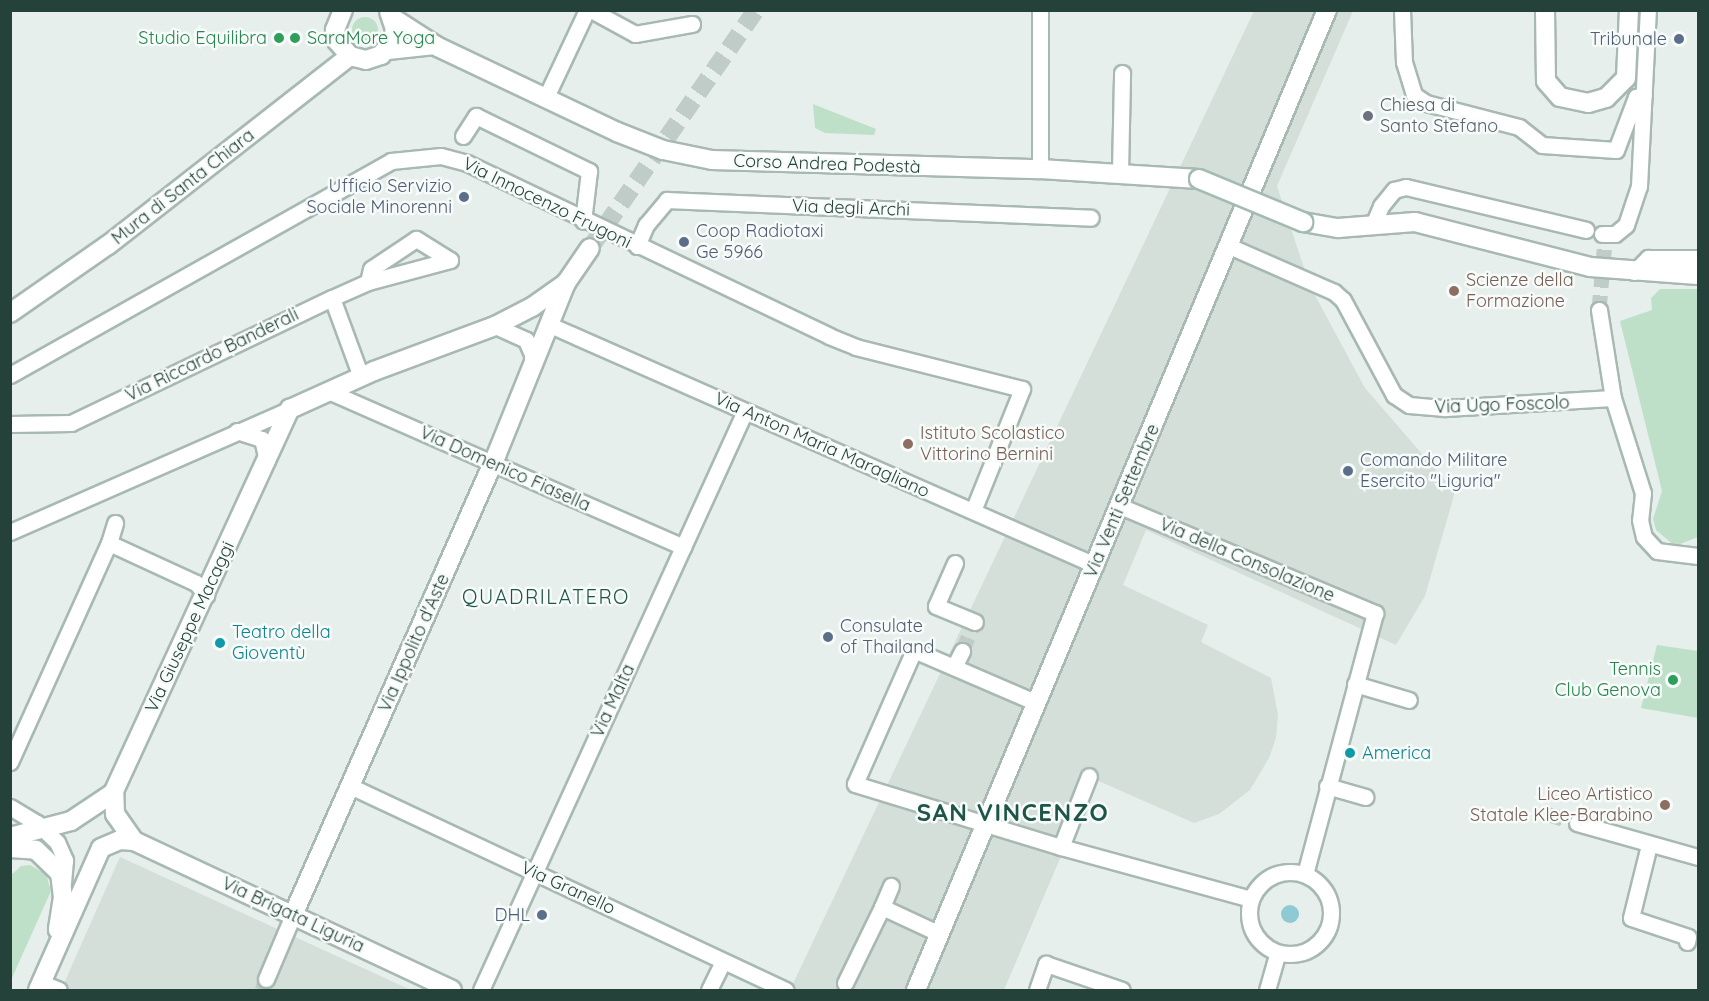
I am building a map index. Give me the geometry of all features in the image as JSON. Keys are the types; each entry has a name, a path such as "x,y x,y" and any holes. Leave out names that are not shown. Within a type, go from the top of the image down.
{"street":[{"path":"546,97 589,10 635,34 692,24"},
{"path":"1040,10 1040,169"},
{"name":"Via Venti Settembre","path":"916,990 1327,10"},
{"path":"1402,10 1404,62 1410,88 1426,103 1519,127 1544,146 1612,151 1618,147 1636,97 1644,88"},
{"path":"1545,10 1544,75 1549,86 1560,97 1588,103 1606,98 1620,86 1628,67 1629,10"},
{"path":"1604,236 1615,234 1626,225 1639,186 1648,10"},
{"path":"388,50 393,40 390,13"},
{"name":"Corso Andrea Podestà","path":"390,13 435,45 546,97 663,150 712,160 1120,172 1199,179 1303,222 1338,228 1415,222 1620,271 1698,275"},
{"path":"336,14 337,41 350,56 374,59 388,50 435,45"},
{"name":"Mura di Santa Chiara","path":"11,312 108,245 350,56"},
{"path":"1120,172 1122,74"},
{"path":"463,136 476,116 589,171 583,221"},
{"name":"Via Innocenzo Frugoni","path":"10,375 184,275 391,161 406,157 441,156 466,163 583,221 856,347 1022,389 973,511"},
{"path":"1373,225 1380,206 1394,190 1406,187 1586,230"},
{"name":"Via degli Archi","path":"637,246 646,225 667,200 1091,218"},
{"name":"Via Riccardo Banderali","path":"10,424 71,423 368,282 450,260 416,239 371,269 368,282"},
{"name":"Via Ugo Foscolo","path":"1229,246 1334,292 1343,300 1394,395 1409,405 1445,408 1613,398"},
{"name":"Via Ippolito d'Aste","path":"293,915 493,464 566,283 590,248"},
{"path":"1620,271 1648,258 1698,258"},
{"path":"10,532 327,391 495,326 532,307 566,283"},
{"path":"332,298 361,377"},
{"path":"1599,310 1613,398 1642,493 1640,520 1644,537 1657,551 1698,556"},
{"name":"Via Anton Maria Maragliano","path":"550,325 1095,565"},
{"path":"495,326 530,345 532,370"},
{"path":"10,361 27,366"},
{"name":"Via Domenico Fiasella","path":"327,391 683,547"},
{"name":"Via Giuseppe Macaggi","path":"113,793 290,409"},
{"name":"Via Malta","path":"481,990 745,411"},
{"path":"237,431 262,439 267,460"},
{"name":"Via della Consolazione","path":"1120,506 1375,613 1355,684"},
{"path":"11,761 110,543 115,523"},
{"path":"110,543 195,583 206,595"},
{"path":"955,563 936,606 975,622"},
{"path":"1037,703 914,650 855,784 1060,847 1251,899"},
{"path":"954,667 962,651"},
{"path":"1305,874 1355,684 1409,700"},
{"path":"1060,847 1089,776"},
{"name":"Via Granello","path":"350,786 786,990"},
{"path":"1327,786 1365,797"},
{"path":"10,837 71,821 113,793"},
{"name":"Via Brigata Liguria","path":"113,793 117,820 134,841 452,990"},
{"path":"10,807 44,829 63,851 63,883 55,952"},
{"path":"1577,823 1698,857"},
{"path":"59,990 40,987 101,848 120,840 134,841"},
{"path":"1649,845 1630,918 1688,937 1687,942"},
{"path":"10,848 29,848 43,855 56,867 63,883"},
{"path":"1293,871 1305,874 1326,890 1331,903 1329,928 1323,938 1307,950 1277,954 1263,946 1253,931 1251,899 1269,877 1293,871"},
{"path":"845,983 891,886"},
{"path":"882,908 940,934"},
{"path":"266,979 293,915"},
{"path":"1267,990 1277,954"},
{"path":"709,990 723,961"},
{"path":"1037,990 1046,964 1122,990"}],"shaded area":[{"path":"1254,11 1353,11 1277,186 1310,286 1365,388 1455,492 1425,596 1396,645 1146,530 1123,585 1208,625 1201,642 1271,678 1278,715 1276,738 1269,758 1250,790 1219,814 1194,823 1094,779 1004,990 790,990"},
{"path":"120,857 411,990 61,990"}],"green space":[{"path":"365,17 374,21 378,30 374,39 365,43 356,39 352,30 356,21"},
{"path":"813,104 876,129 874,135 825,133 815,128"},
{"path":"1660,289 1698,289 1698,537 1675,546 1656,530 1653,519 1662,491 1620,321 1652,310 1651,298"},
{"name":"Tennis Club Genova","path":"1657,645 1698,651 1698,718 1641,708"},
{"path":"30,865 46,874 51,891 11,980 11,875 21,866"}],"water":[{"path":"1286,905 1294,905 1299,910 1297,921 1286,923 1281,918 1281,910"}],"tunnel":[{"path":"590,248 756,10"},
{"path":"1599,310 1605,241"},
{"path":"962,651 975,622"},
{"path":"1548,814 1577,823"},
{"path":"262,990 266,979"}],"place":[{"name":"Studio Equilibra","path":"279,38"},
{"name":"SaraMore Yoga","path":"295,38"},
{"name":"Tribunale","path":"1679,39"},
{"name":"Chiesa di Santo Stefano","path":"1368,116"},
{"name":"Ufficio Servizio Sociale Minorenni","path":"464,197"},
{"name":"Coop Radiotaxi Ge 5966","path":"684,242"},
{"name":"Scienze della Formazione","path":"1454,291"},
{"name":"Istituto Scolastico Vittorino Bernini","path":"908,444"},
{"name":"Comando Militare Esercito \"Liguria\"","path":"1348,471"},
{"name":"Consulate of Thailand","path":"828,637"},
{"name":"Teatro della Gioventù","path":"220,643"},
{"name":"Tennis Club Genova","path":"1673,680"},
{"name":"America","path":"1350,753"},
{"name":"Liceo Artistico Statale Klee-Barabino","path":"1665,805"},
{"name":"DHL","path":"542,915"}],"district":[{"name":"QUADRILATERO","path":"546,596"},
{"name":"SAN VINCENZO","path":"1013,813"}]}
